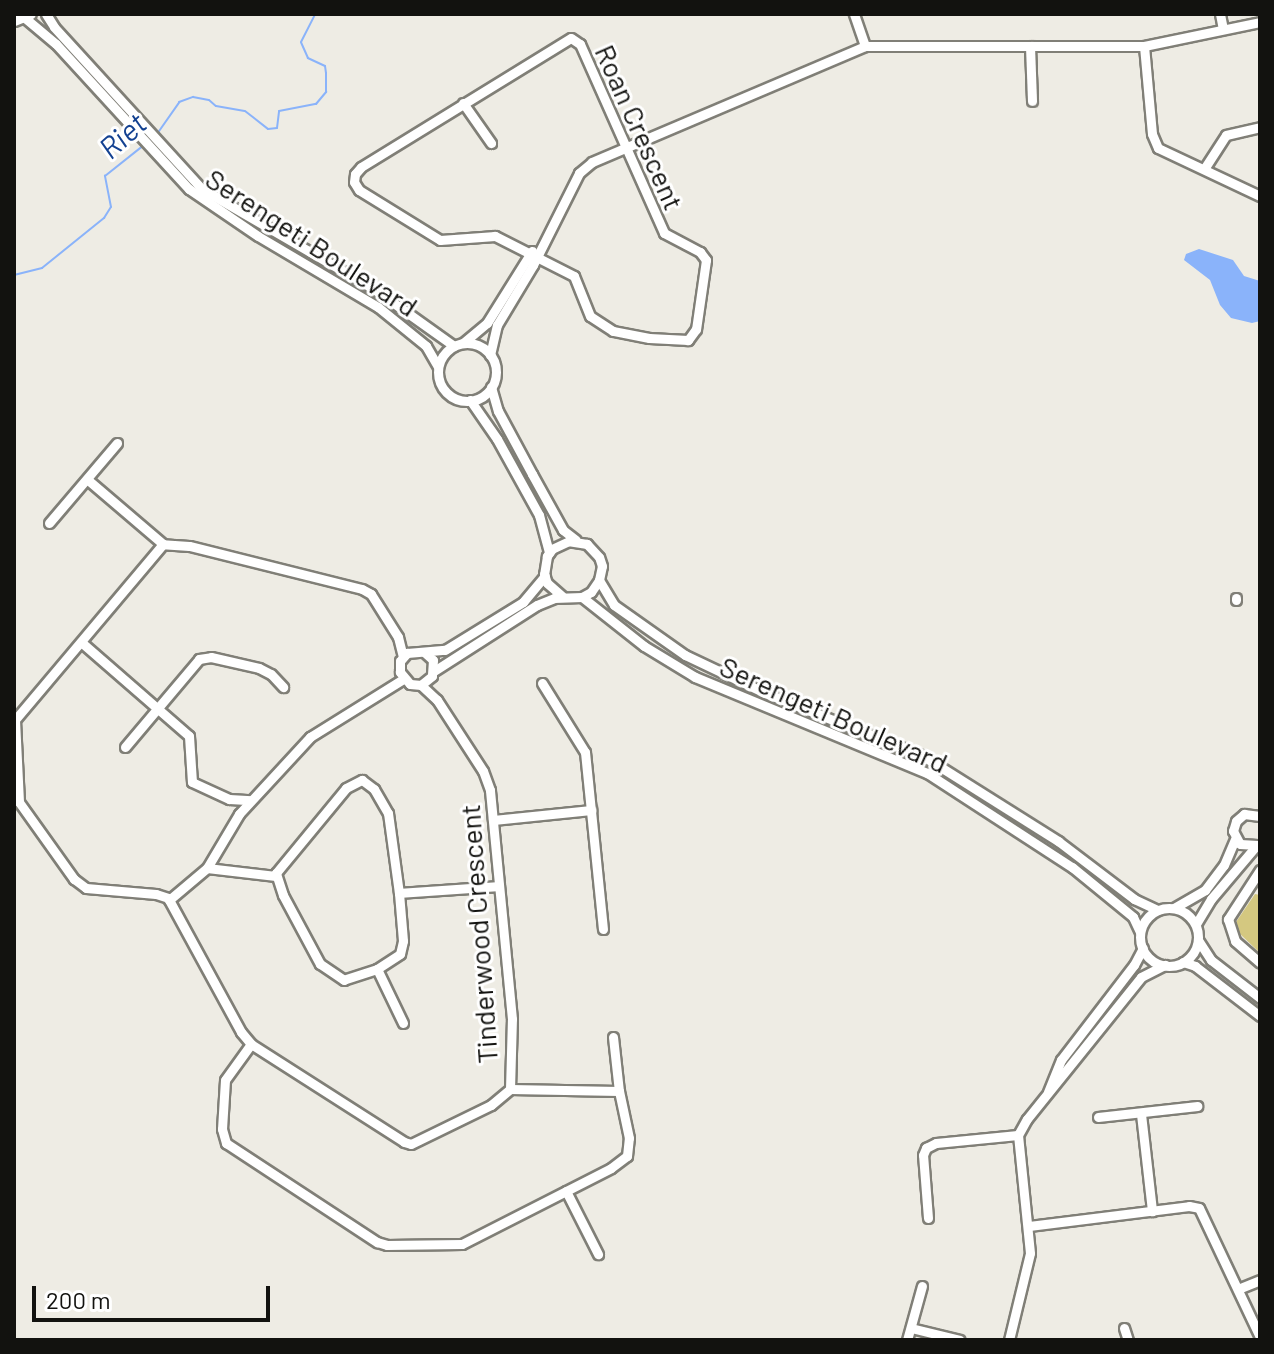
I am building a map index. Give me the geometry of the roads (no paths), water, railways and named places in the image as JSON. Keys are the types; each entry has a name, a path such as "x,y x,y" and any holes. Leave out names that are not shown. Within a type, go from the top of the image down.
{"street":[{"name":"Serengeti Boulevard","path":"46,14 104,90 168,162 222,213 378,307 426,346 438,367"},
{"path":"854,14 865,46"},
{"path":"1220,14 1223,29"},
{"name":"Serengeti Boulevard","path":"23,18 46,34 104,90"},
{"path":"490,355 497,325 513,290 579,173 592,162 865,46 1144,46 1260,22"},
{"name":"Roan Crescent","path":"571,38 580,44 625,148 664,233 700,252 706,260 692,336 676,341 613,331 590,316 574,276 495,236 440,240 359,190 354,182 355,174 361,167 571,38"},
{"path":"1030,46 1032,101"},
{"path":"1144,46 1155,144 1165,153 1260,196"},
{"path":"463,103 491,143"},
{"path":"1204,169 1226,135 1260,127"},
{"name":"Serengeti Boulevard","path":"168,162 202,189 374,289 458,344"},
{"path":"458,344 481,346 496,368 491,387 484,395 470,400 447,393 441,386 438,367 446,351 481,330 513,290"},
{"path":"403,657 422,651 445,650 562,596 582,597 599,580 599,557 587,544 563,530 498,411 491,387"},
{"path":"470,400 497,439 539,515 549,553"},
{"path":"49,523 117,443"},
{"path":"88,480 163,544 189,546 362,589 376,601 398,637 403,657 399,667 403,679"},
{"path":"562,596 554,591 545,576 544,565 549,553 560,543 578,541"},
{"path":"163,544 14,720 17,804 79,884 86,888 156,894 169,900 207,868 239,814 310,737 403,679"},
{"path":"403,679 421,685 530,596 545,576"},
{"name":"Serengeti Boulevard","path":"599,580 614,605 693,660 765,693 923,756 1058,841 1134,899 1158,910"},
{"name":"Serengeti Boulevard","path":"582,597 644,646 695,677 927,773 1072,867 1133,917 1140,932"},
{"path":"398,637 433,660 433,674"},
{"path":"81,642 189,736 192,782 229,799 251,800"},
{"path":"125,747 194,663 204,658 267,671 283,687"},
{"name":"Tinderwood Crescent","path":"433,674 437,700"},
{"path":"542,683 585,752 603,929"},
{"name":"Tinderwood Crescent","path":"169,900 241,1032 251,1044 407,1143 419,1142 491,1105 510,1089 512,1019 487,778 437,700 421,685"},
{"path":"362,780 374,789 388,813 399,893 402,950 396,959 350,980 329,973 315,955 276,876 278,869 346,788 362,780"},
{"path":"229,799 239,814"},
{"path":"493,820 591,810"},
{"path":"1165,965 1150,959 1143,948 1140,932 1149,916 1158,910 1174,908 1205,890 1229,856 1235,839 1233,826 1239,817 1249,813 1260,816"},
{"path":"1235,839 1246,846 1258,844"},
{"path":"1196,924 1211,899 1258,844"},
{"path":"207,868 276,876"},
{"path":"1260,870 1228,919 1235,941 1260,963"},
{"path":"399,893 499,886"},
{"path":"1174,908 1191,917 1196,924 1198,940 1194,952 1183,962"},
{"path":"1198,940 1211,960 1259,995"},
{"path":"1045,1099 1067,1051 1134,965 1143,948"},
{"path":"1009,1340 1030,1253 1018,1135 1045,1099 1141,977 1165,965 1183,962 1195,966 1260,1016"},
{"path":"377,969 403,1023"},
{"path":"1086,1027 1095,1035"},
{"path":"251,1044 225,1080 222,1133 229,1147 377,1242 394,1246 462,1244 619,1164 629,1153 613,1037"},
{"path":"1067,1051 1077,1059"},
{"path":"510,1089 619,1091"},
{"path":"1098,1117 1197,1106"},
{"path":"1141,1114 1152,1211"},
{"path":"928,1218 923,1155 926,1148 936,1143 1018,1135"},
{"path":"566,1191 598,1254"},
{"path":"1029,1226 1199,1208 1260,1337"},
{"path":"1238,1289 1260,1280"},
{"path":"907,1340 922,1286"},
{"path":"911,1328 960,1340"},
{"path":"1124,1328 1128,1340"}],"water":[{"path":"1199,249 1233,260 1244,276 1260,281 1260,321 1252,323 1231,318 1220,305 1210,280 1184,260 1186,254"}],"waterway":[{"name":"Riet","path":"157,134 179,102 193,97 209,100 216,106 245,111 268,129 277,128 279,111 316,104 326,92 325,66 308,58 301,42 315,14"},
{"name":"Riet","path":"14,275 42,268 104,218 111,207 105,176 144,145"}]}
